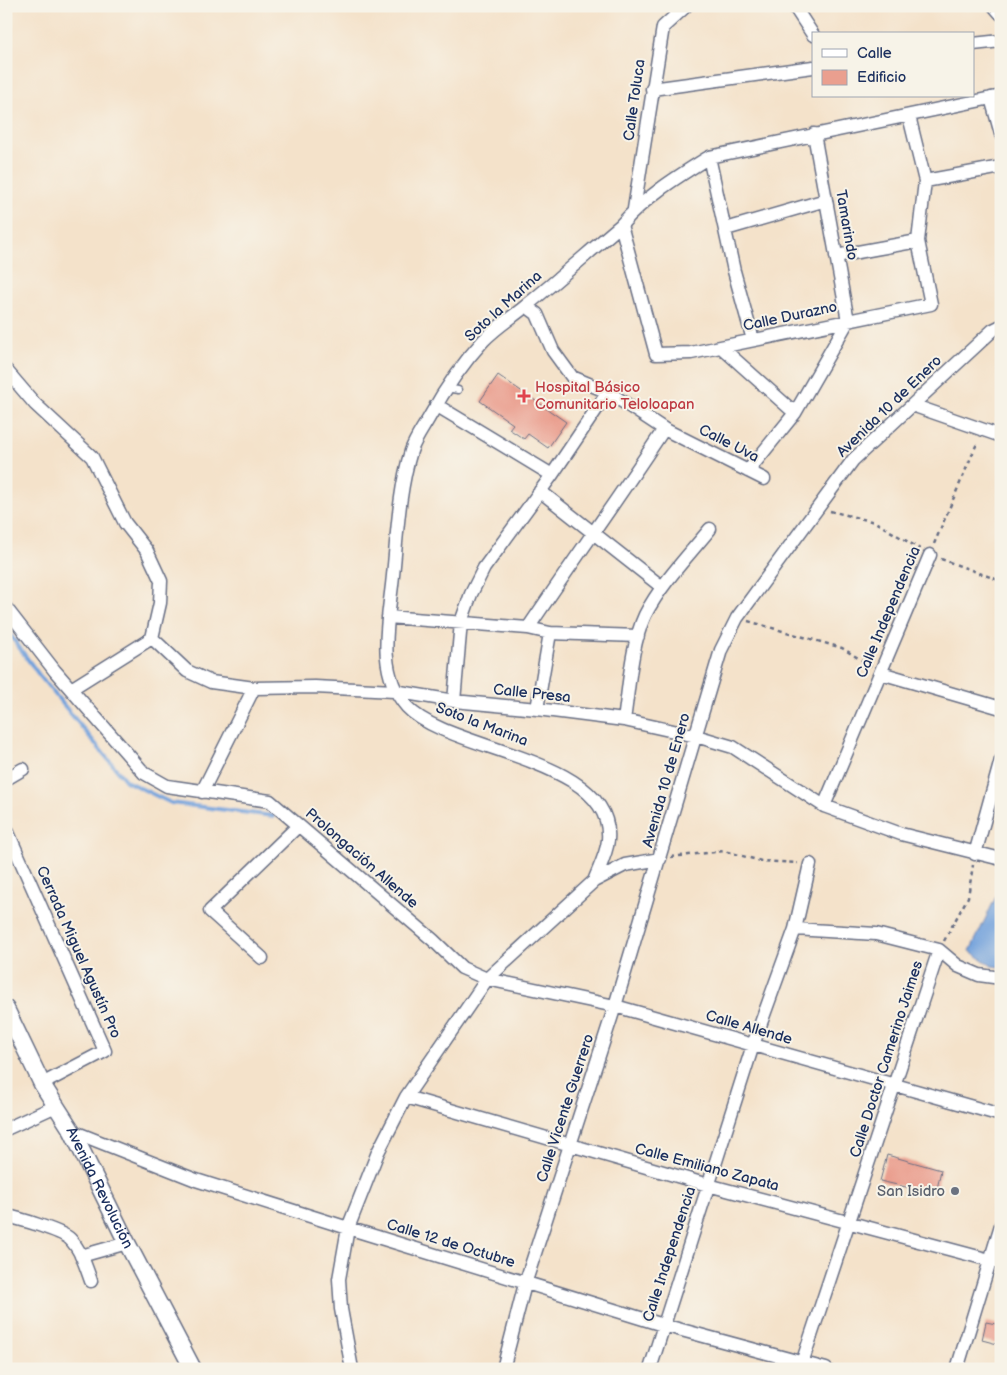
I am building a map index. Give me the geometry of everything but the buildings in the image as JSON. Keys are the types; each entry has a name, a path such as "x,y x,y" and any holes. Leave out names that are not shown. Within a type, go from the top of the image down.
{"street":[{"name":"Calle Toluca","path":"634,209 663,27 686,6"},
{"path":"794,6 812,33"},
{"path":"994,6 1001,14"},
{"path":"974,44 1001,41"},
{"path":"652,89 812,67"},
{"path":"996,97 1001,134"},
{"name":"Soto la Marina","path":"594,881 608,840 606,815 594,798 572,782 542,765 430,724 409,709 394,691 390,680 386,649 388,617 404,486 412,449 445,387 484,340 526,306 620,225 634,209 669,181 709,157 996,97"},
{"path":"836,256 918,241 925,181 909,116"},
{"name":"Tamarindo","path":"814,134 848,321"},
{"path":"709,157 734,271 754,340"},
{"path":"925,181 1001,167"},
{"path":"726,229 826,200"},
{"name":"Calle Durazno","path":"620,225 656,354 691,353 930,304 918,241"},
{"name":"Calle Uva","path":"526,306 537,314 553,351 572,377 608,392 664,429 764,479"},
{"path":"748,471 795,413 848,321"},
{"name":"Avenida 10 de Enero","path":"352,1369 339,1279 348,1228 378,1152 406,1097 487,979 594,881 625,865 660,859 720,650 737,618 853,460 993,330 1001,326"},
{"path":"721,347 795,413"},
{"path":"6,370 35,404 92,457 125,523 147,551 161,581 160,603 152,638 71,689"},
{"path":"454,701 460,622 484,568 552,475 608,392"},
{"path":"436,405 552,475"},
{"path":"912,405 1001,436"},
{"path":"528,628 615,504 664,429"},
{"path":"540,491 662,587"},
{"path":"624,720 638,636 645,616 662,587 710,529"},
{"name":"Calle Independencia","path":"824,806 852,736 882,673 930,554"},
{"name":"Prolongación Allende","path":"6,608 71,689 144,773 167,786 270,801 284,810 298,826 433,940 462,968 487,979"},
{"path":"388,617 528,628 550,633 638,636"},
{"path":"536,709 550,633"},
{"name":"Calle Presa","path":"152,638 187,671 211,682 254,688 315,687 394,691 454,701 624,720 696,736 733,748 824,806 901,834 1001,859"},
{"path":"882,673 1001,708"},
{"path":"202,792 254,688"},
{"path":"975,854 1001,760"},
{"path":"6,778 23,769"},
{"path":"262,958 210,911 298,826"},
{"name":"Cerrada Miguel Agustín Pro","path":"6,828 105,1051 42,1084"},
{"name":"Calle Vicente Guerrero","path":"503,1369 525,1284 615,1006 660,859"},
{"name":"Calle Independencia","path":"650,1369 754,1045 795,929 810,864"},
{"path":"795,929 876,934 939,950 958,966 979,975 1001,978"},
{"name":"Calle Doctor Camerino Jaimes","path":"801,1366 939,950"},
{"name":"Calle Allende","path":"487,979 615,1006 1001,1115"},
{"name":"Avenida Revolución","path":"6,1009 42,1084 72,1131 127,1243 193,1369"},
{"name":"Calle Emiliano Zapata","path":"406,1097 708,1185 995,1262"},
{"path":"6,1128 56,1106"},
{"name":"Calle 12 de Octubre","path":"72,1131 196,1180 525,1284 801,1366 826,1369"},
{"path":"6,1216 20,1218 69,1238 81,1256 91,1281"},
{"path":"957,1369 995,1262 1001,1225"},
{"path":"81,1256 127,1243"}],"lane":[{"path":"445,387 458,390"}],"path":[{"name":"Calle Independencia","path":"930,554 983,431"},
{"path":"818,508 875,522 930,554 1001,581"},
{"path":"737,618 804,639 842,648 882,673"},
{"path":"660,859 724,851 761,861 810,864"},
{"name":"Calle Doctor Camerino Jaimes","path":"939,950 968,897 975,854"}],"water":[{"path":"1001,886 1001,967 992,966 970,951"}],"waterway":[{"path":"6,629 39,675 126,781 171,803 273,816"}],"place":[{"name":"Hospital Básico Comunitario Teloloapan","path":"524,396"},
{"name":"San Isidro","path":"955,1191"}]}
